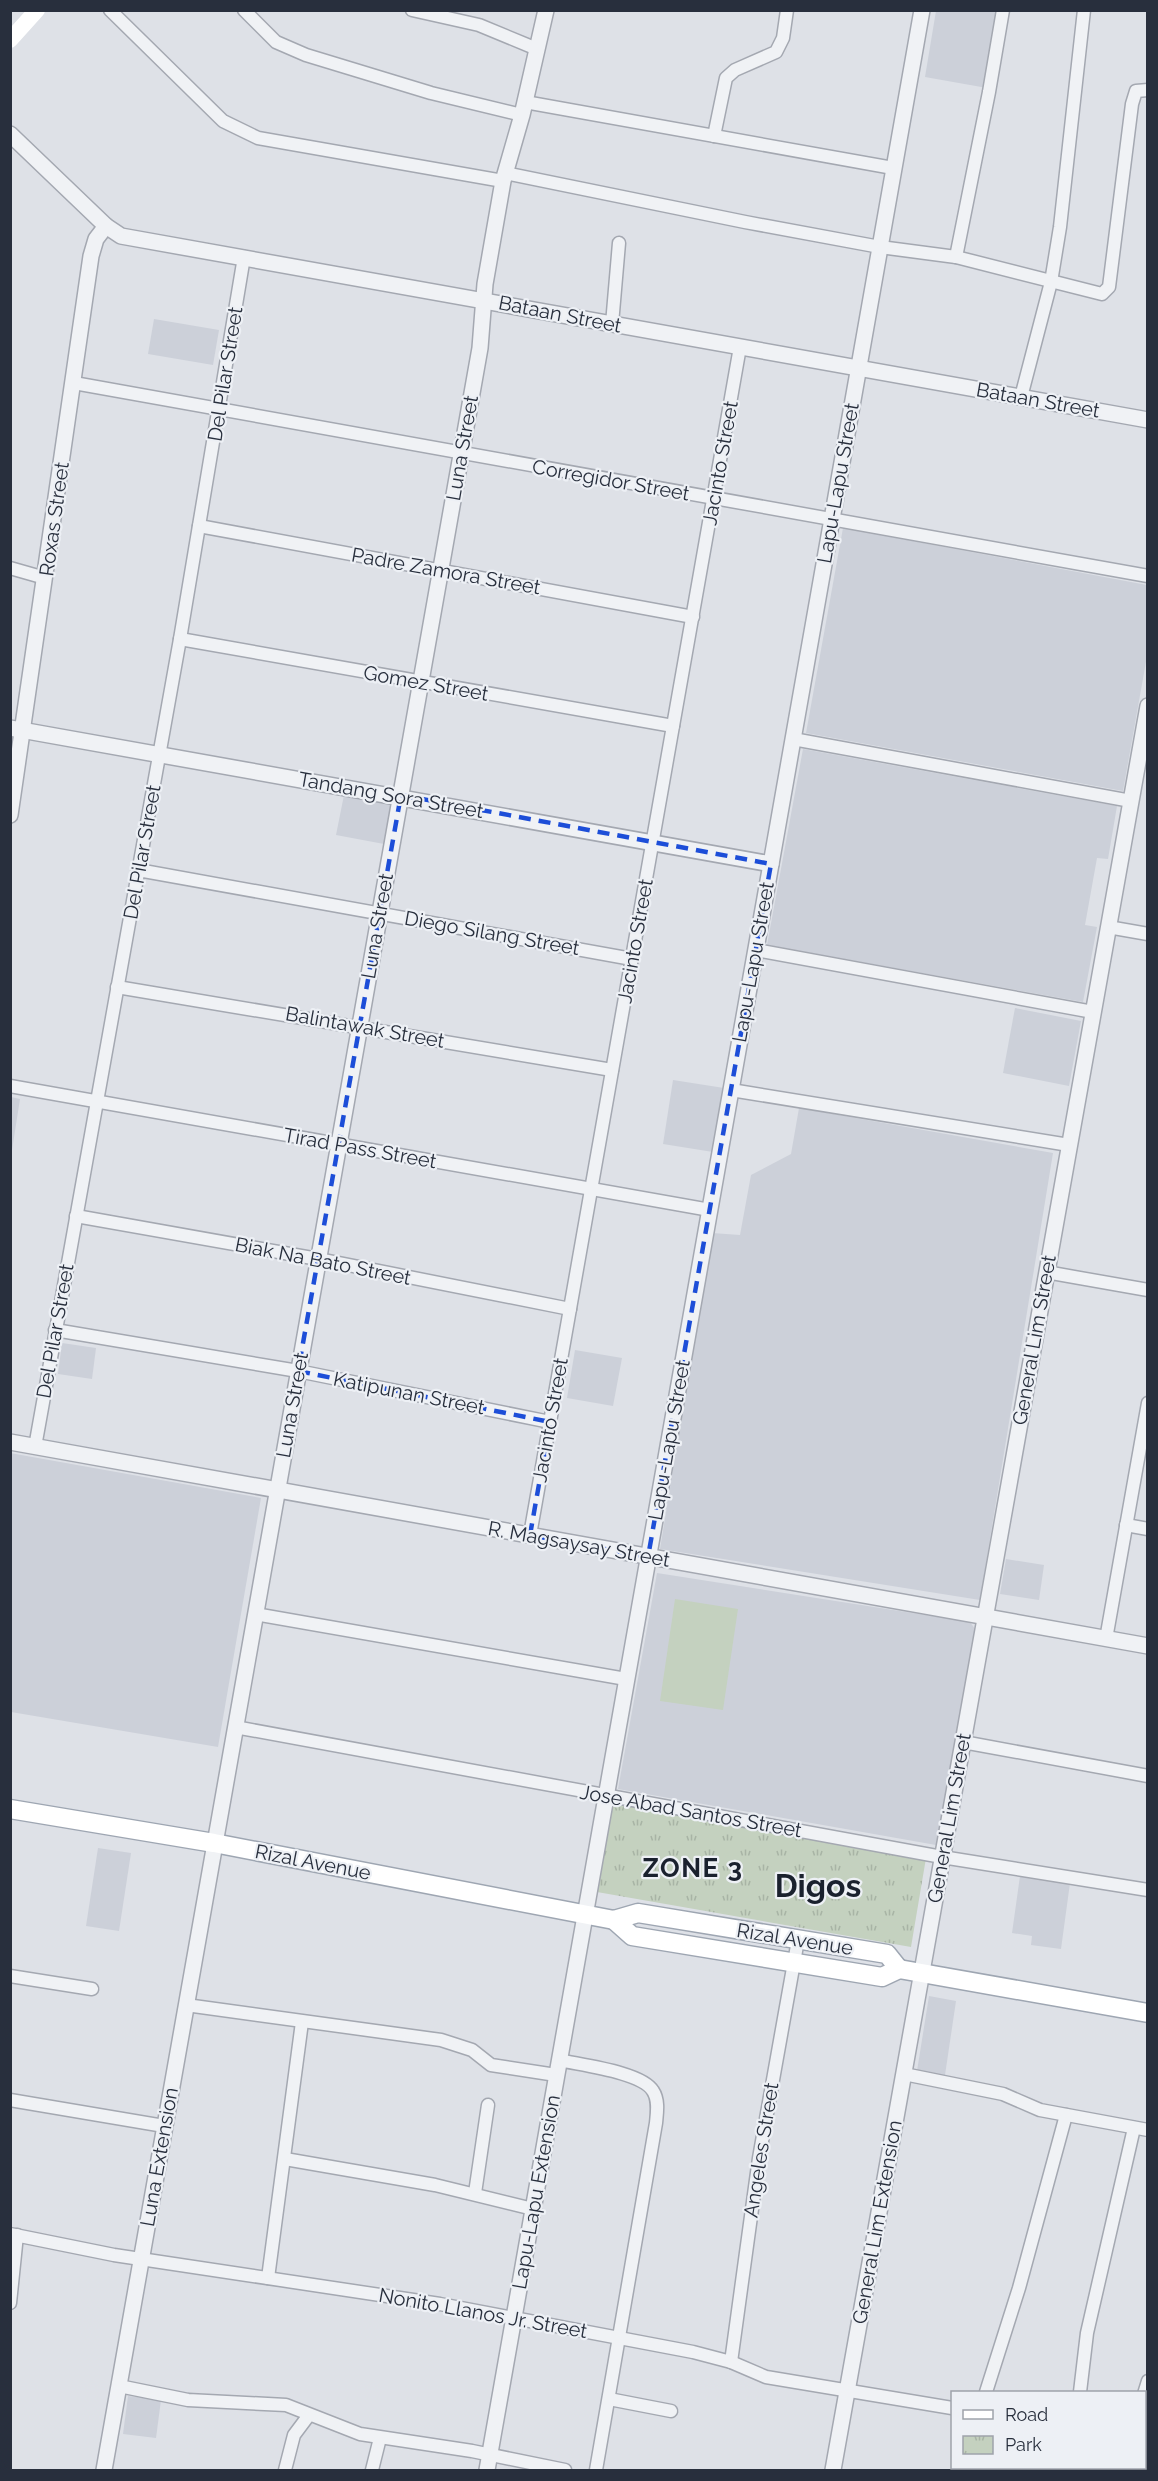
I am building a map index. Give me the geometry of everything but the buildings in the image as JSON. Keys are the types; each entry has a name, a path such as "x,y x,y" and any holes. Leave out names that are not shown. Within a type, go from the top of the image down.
{"main road":[{"path":"10,40 37,10"},
{"name":"Rizal Avenue","path":"10,1809 214,1844 585,1913 614,1920 632,1936 882,1977 899,1969 1148,2013"},
{"name":"Rizal Avenue","path":"614,1920 638,1913 887,1954 899,1969"},
{"path":"752,1957 756,1933"}],"street":[{"path":"110,10 223,121 241,131 288,144 504,177 880,247 956,257 1099,294 1108,291 1132,104 1137,91 1148,90"},
{"path":"244,10 276,42 306,55 431,93 523,109 714,136 893,168"},
{"path":"412,10 479,25 537,48"},
{"name":"Luna Street","path":"214,1844 462,453 480,348 483,299 504,177 523,109 546,10"},
{"path":"714,136 726,78 735,70 776,52 783,38 787,10"},
{"path":"956,257 1003,10"},
{"path":"1021,397 1051,282 1060,227 1083,10"},
{"name":"Lapu-Lapu Street","path":"585,1913 859,369 920,11"},
{"name":"Bataan Street","path":"10,134 106,226 121,236 483,299 1148,420"},
{"name":"Roxas Street","path":"10,815 17,730 45,578 92,256 96,239 106,226"},
{"path":"612,324 619,243"},
{"name":"Del Pilar Street","path":"35,1447 180,639 244,257"},
{"name":"Jacinto Street","path":"530,1535 740,347"},
{"name":"Corregidor Street","path":"74,383 1148,576"},
{"name":"Padre Zamora Street","path":"199,526 693,617"},
{"path":"10,568 45,578"},
{"name":"Gomez Street","path":"180,639 673,726"},
{"name":"General Lim Street","path":"921,1973 1148,706"},
{"name":"Tandang Sora Street","path":"17,730 400,795 771,864"},
{"path":"793,739 1131,801"},
{"name":"Diego Silang Street","path":"138,870 632,959"},
{"path":"1108,927 1148,934"},
{"path":"756,950 1093,1012"},
{"name":"Balintawak Street","path":"117,987 612,1070"},
{"name":"Tirad Pass Street","path":"10,1086 710,1210"},
{"path":"731,1090 1069,1145"},
{"name":"Biak Na Bato Street","path":"76,1216 318,1259 570,1309"},
{"path":"1046,1272 1148,1290"},
{"name":"Katipunan Street","path":"55,1330 298,1371 550,1422"},
{"path":"1106,1639 1147,1406"},
{"name":"R. Magsaysay Street","path":"10,1442 1148,1646"},
{"path":"1126,1525 1148,1528"},
{"path":"255,1614 626,1679"},
{"name":"Jose Abad Santos Street","path":"235,1727 942,1857 1148,1890"},
{"path":"963,1742 1148,1776"},
{"name":"Luna Extension","path":"104,2470 214,1844"},
{"name":"Lapu-Lapu Extension","path":"487,2470 585,1913"},
{"name":"Angeles Street","path":"731,2362 761,2147 798,1940"},
{"name":"General Lim Extension","path":"833,2470 921,1973"},
{"path":"10,1976 92,1989"},
{"path":"186,2005 441,2040 472,2050 491,2065 597,2068 643,2082 654,2092 656,2123 596,2470"},
{"path":"268,2278 302,2022"},
{"path":"904,2074 1003,2094 1040,2110 1148,2130"},
{"path":"10,2100 165,2126"},
{"path":"475,2193 488,2105"},
{"path":"986,2391 1019,2288 1066,2115"},
{"path":"1080,2391 1088,2333 1134,2128"},
{"path":"285,2159 475,2193 533,2209"},
{"path":"10,2304 14,2234"},
{"name":"Nonito Llanos Jr. Street","path":"14,2234 141,2260 514,2318 731,2362 766,2376 951,2408"},
{"path":"119,2386 207,2402 273,2403 341,2428 380,2438 566,2470"},
{"path":"609,2399 671,2411"},
{"path":"285,2470 294,2435 309,2415"},
{"path":"372,2470 380,2438"}],"highlighted area":[{"path":"401,795 771,864 648,1557 530,1535 550,1422 298,1371"}],"shaded area":[{"path":"936,11 1000,11 987,88 925,77"},
{"path":"154,319 219,330 213,365 148,354"},
{"path":"843,528 1147,585 1147,656 1123,791 806,733"},
{"path":"803,749 1117,806 1108,859 1097,858 1085,925 1097,927 1083,1002 767,945"},
{"path":"344,795 391,804 384,844 336,835"},
{"path":"1015,1008 1081,1021 1069,1086 1003,1073"},
{"path":"673,1080 724,1088 713,1152 663,1144"},
{"path":"11,1097 20,1099 12,1150 10,1150"},
{"path":"799,1108 1053,1153 980,1600 660,1549 712,1233 740,1235 751,1175 791,1154"},
{"path":"62,1343 96,1348 92,1379 58,1374"},
{"path":"575,1350 622,1358 613,1406 567,1398"},
{"path":"10,1453 261,1498 218,1747 11,1712"},
{"path":"1006,1559 1044,1565 1039,1600 1000,1594"},
{"path":"657,1573 970,1622 975,1629 936,1845 618,1789"},
{"path":"98,1848 131,1853 119,1931 86,1926"},
{"path":"1020,1876 1070,1883 1061,1949 1031,1945 1032,1936 1012,1933"},
{"path":"929,1996 956,2001 945,2075 917,2071"},
{"path":"128,2396 161,2400 156,2438 123,2434"}],"green space":[{"path":"675,1599 738,1609 723,1710 660,1701"},
{"path":"612,1803 926,1858 911,1947 597,1892"}],"district":[{"name":"ZONE 3","path":"693,1868"},
{"name":"Digos","path":"818,1886"}]}
